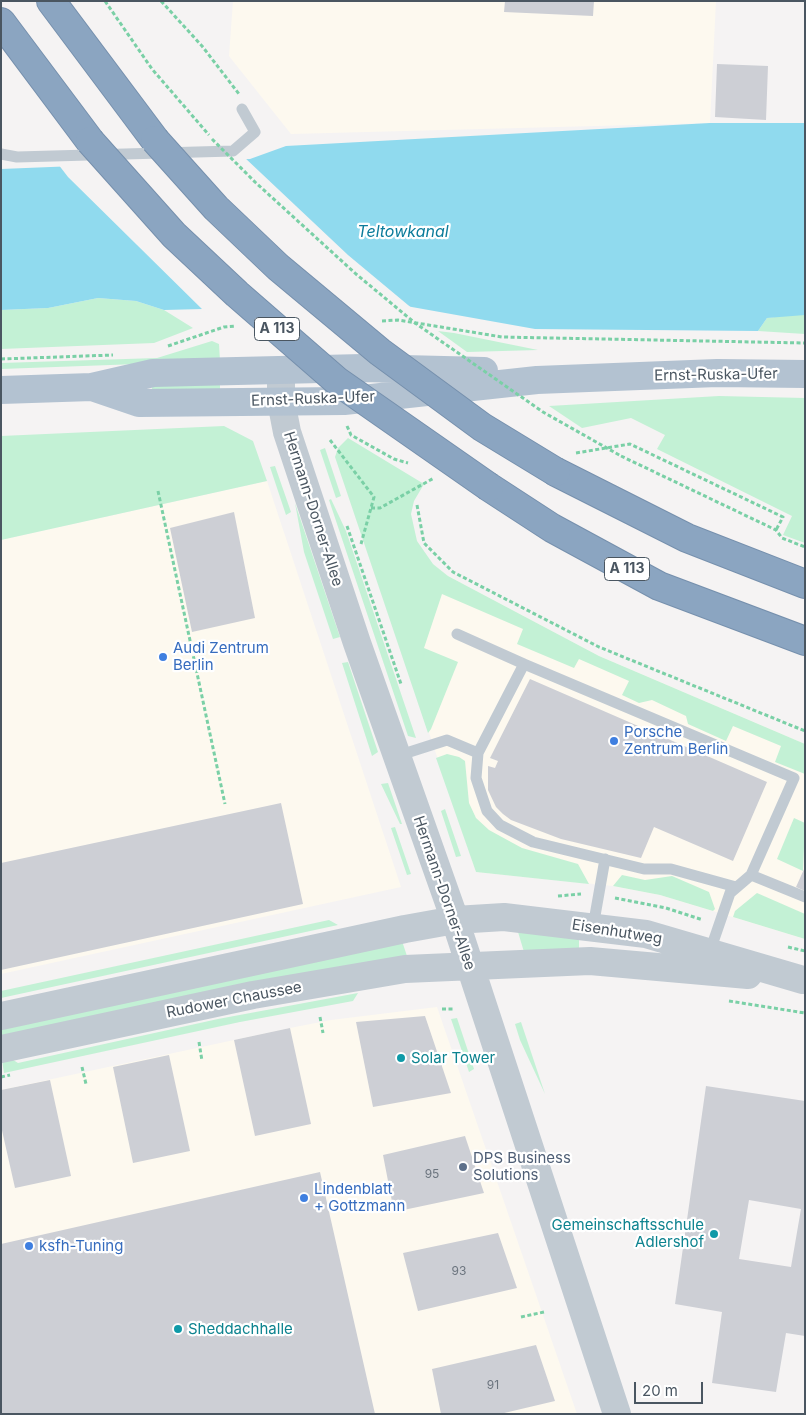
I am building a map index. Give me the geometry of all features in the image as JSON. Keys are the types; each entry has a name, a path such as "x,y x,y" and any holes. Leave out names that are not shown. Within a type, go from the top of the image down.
{"highway":[{"path":"51,1 155,140 216,208 278,267 380,352 482,427 556,472 687,538 805,584"},
{"name":"A 113","path":"1,22 90,141 174,235 237,294 337,381 489,487 552,528 659,586 805,641"},
{"path":"775,631 805,658"}],"main road":[{"name":"Ernst-Ruska-Ufer","path":"1,390 92,387 153,373 363,368 494,372 537,380"},
{"name":"Ernst-Ruska-Ufer","path":"92,387 139,403 344,400 537,380 717,373 805,374"}],"street":[{"name":"Hermann-Dorner-Allee","path":"280,370 287,432 455,920 617,1414"},
{"name":"Eisenhutweg","path":"455,920 504,917 646,934 710,951 804,980"},
{"path":"1,1016 455,920"},
{"name":"Eisenhutweg","path":"470,966 590,961 804,980"},
{"name":"Rudower Chaussee","path":"1,1049 323,982 405,969 470,966"}],"lane":[{"path":"1,154 17,157 233,151 255,132 242,109"},
{"path":"457,634 799,780 751,875 730,893 710,951"},
{"path":"524,664 478,753 476,778 487,810 500,825 533,842 644,869 671,869 736,887"},
{"path":"397,756 447,740 478,753"},
{"path":"593,927 605,859"},
{"path":"751,875 805,897"}],"path":[{"path":"105,1 152,69 212,139 276,202 414,323 543,412 621,456 776,530 782,538 805,547"},
{"path":"161,1 238,90 242,109"},
{"path":"379,321 398,320 502,336 805,343"},
{"path":"165,347 224,327"},
{"path":"1,359 114,355"},
{"path":"330,440 374,497 361,544"},
{"path":"630,444 783,517 776,530"},
{"path":"371,508 380,508 436,477"},
{"path":"158,491 225,804"},
{"path":"417,505 424,543 453,572 599,648 805,731"},
{"path":"720,999 805,1013"},
{"path":"442,1009 454,1009"},
{"path":"320,1017 323,1033"},
{"path":"199,1042 202,1061"},
{"path":"82,1067 86,1084"},
{"path":"520,1317 544,1312"}],"shaded area":[{"path":"233,1 716,1 710,123 291,134 229,56"},
{"name":"Audi Zentrum Berlin","path":"267,481 401,887 1,974 1,540"},
{"name":"Porsche Zentrum Berlin","path":"364,540 433,564 448,576 599,656 805,744 805,939 660,895 613,886 476,872"},
{"path":"437,1007 577,1414 1,1414 1,1090 331,1020"}],"green space":[{"path":"98,298 136,301 164,310 193,328 154,343 1,349 1,310 48,308"},
{"path":"805,315 805,334 758,331 767,318"},
{"path":"438,331 454,333 538,350 467,352"},
{"path":"212,341 219,344 220,361 1,369 1,363 157,358"},
{"path":"220,382 220,390 152,390 152,386"},
{"path":"719,396 805,398 805,543 783,535 792,516 657,449 665,435 631,418 582,428 549,406"},
{"path":"224,426 253,441 267,481 1,540 1,436"},
{"path":"348,438 424,484 414,501 411,514 417,541 433,564 448,576 599,656 805,744 805,774 775,762 781,746 733,726 726,741 688,724 686,716 652,700 639,703 622,695 629,681 579,659 574,668 517,644 523,629 442,594 424,648 458,662 428,733 335,457 338,448"},
{"path":"325,448 341,496 336,498 320,450"},
{"path":"275,466 291,512 286,515 270,467"},
{"path":"331,499 346,531 416,738 408,736 329,500"},
{"path":"295,503 340,637 333,639 304,552"},
{"path":"348,662 378,752 372,756 342,663"},
{"path":"447,754 459,757 465,761 469,803 476,818 489,830 522,848 578,864 589,884 476,872 436,758"},
{"path":"388,783 402,824 400,824 381,784"},
{"path":"445,809 461,856 456,857 441,811"},
{"path":"794,818 805,823 803,871 777,859"},
{"path":"395,827 411,874 407,875 391,828"},
{"path":"622,875 645,880 672,876 709,892 715,909 713,911 660,895 613,886"},
{"path":"757,893 805,914 805,939 733,917 735,911"},
{"path":"329,920 338,925 1,998 1,991"},
{"path":"518,932 576,938 579,940 579,948 524,952"},
{"path":"402,941 408,959 1,1038 1,1026"},
{"path":"358,993 353,1001 240,1022 4,1073 2,1060 10,1058 18,1063 218,1019"},
{"path":"457,1018 474,1069 469,1072 451,1019"},
{"path":"521,1022 545,1094 520,1040 515,1024"}],"water":[{"name":"Teltowkanal","path":"710,123 805,123 805,315 767,318 758,331 535,329 395,304 164,310 136,301 98,298 48,308 1,310 1,169 250,159 286,146"}],"pier":[{"path":"244,157 348,255 414,310 395,307 205,312 68,177 58,164"}],"building":[{"path":"505,1 594,1 593,16 504,12"},
{"path":"717,64 768,66 766,120 715,117"},
{"path":"234,512 255,618 192,632 170,528"},
{"path":"530,679 767,782 733,861 654,827 641,858 561,839 511,820 503,814 496,807 488,790 488,766 495,768 498,761 490,758"},
{"path":"281,803 303,904 1,970 1,863"},
{"path":"805,867 805,891 796,887"},
{"name":"Solar Tower","path":"425,1016 451,1093 373,1107 356,1022"},
{"path":"290,1028 311,1124 255,1136 234,1040"},
{"path":"169,1055 190,1151 133,1163 113,1067"},
{"path":"50,1080 71,1176 15,1188 1,1126 1,1090"},
{"name":"Gemeinschaftsschule Adlershof","path":"706,1086 805,1101 805,1336 786,1333 776,1392 712,1383 722,1312 675,1304","holes":["749,1200 801,1209 791,1267 739,1259"]},
{"path":"465,1136 484,1193 394,1212 383,1155"},
{"name":"Sheddachhalle","path":"320,1172 375,1414 1,1414 1,1244"},
{"path":"498,1233 517,1288 418,1311 403,1253"},
{"path":"536,1345 555,1401 500,1414 441,1414 432,1369"}],"place":[{"name":"Audi Zentrum Berlin","path":"163,657"},
{"name":"Porsche Zentrum Berlin","path":"614,741"},
{"name":"Solar Tower","path":"401,1058"},
{"name":"DPS Business Solutions","path":"463,1167"},
{"name":"Lindenblatt + Gottzmann","path":"304,1198"},
{"name":"Gemeinschaftsschule Adlershof","path":"714,1234"},
{"name":"ksfh-Tuning","path":"29,1246"},
{"name":"Sheddachhalle","path":"178,1329"}]}
